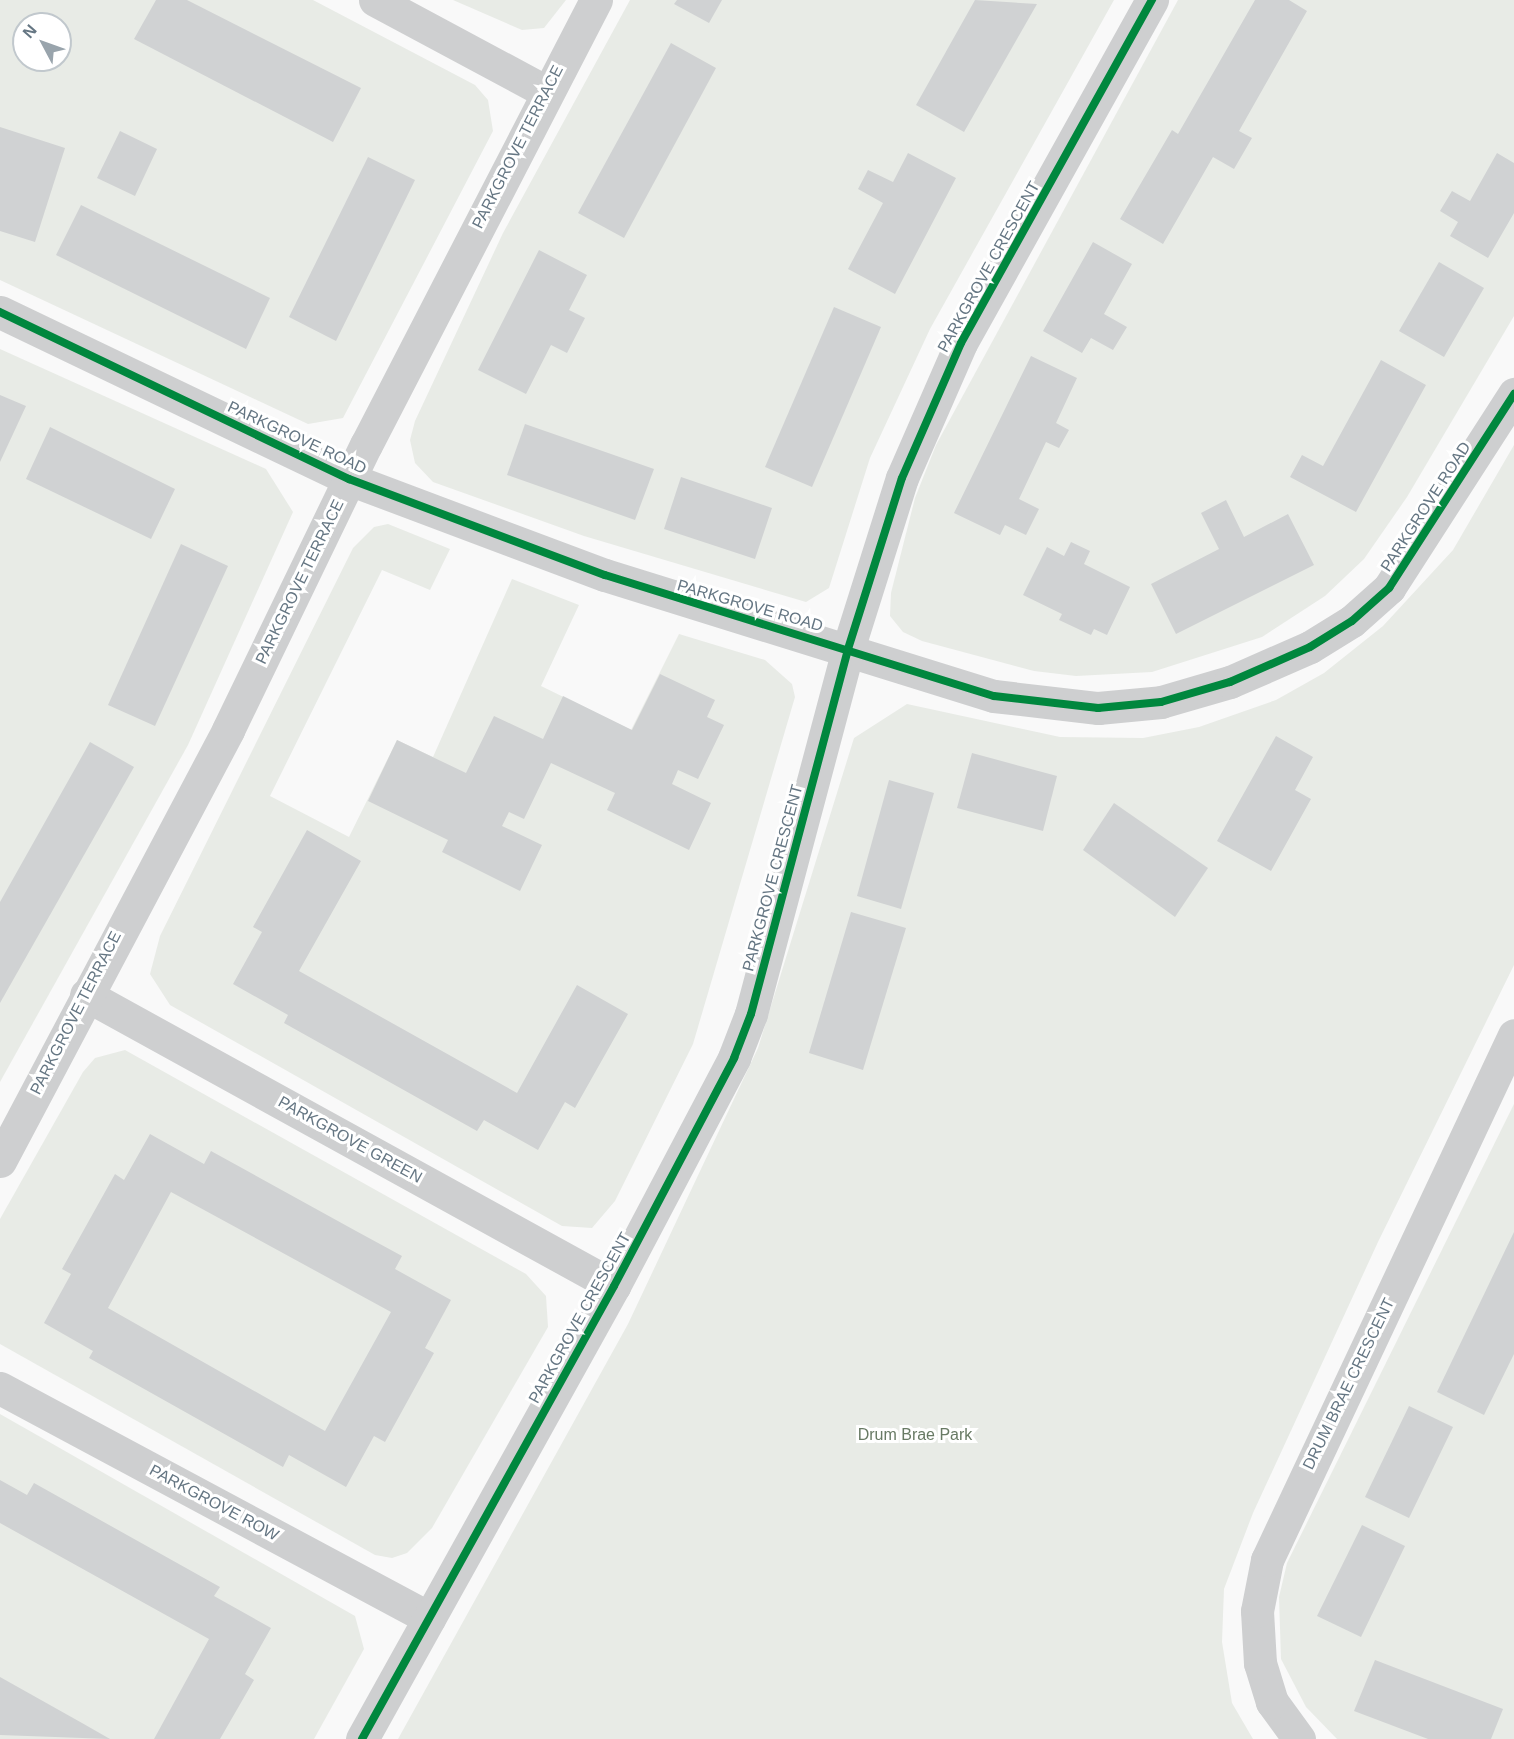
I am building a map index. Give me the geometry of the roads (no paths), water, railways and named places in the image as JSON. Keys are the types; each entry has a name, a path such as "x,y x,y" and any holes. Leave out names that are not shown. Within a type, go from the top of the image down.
{"street":[{"path":"375,0 546,91"},
{"name":"PARKGROVE TERRACE","path":"0,1161 228,730 349,479 546,91 596,0"},
{"name":"PARKGROVE CRESCENT","path":"362,1739 615,1286 734,1058 751,1014 848,649 902,478 942,384 1152,0"},
{"name":"PARKGROVE ROAD","path":"0,312 349,479 604,575 734,619 848,649 994,696 1045,704 1098,708 1161,702 1230,682 1310,647 1352,621 1389,588 1514,394"},
{"name":"PARKGROVE GREEN","path":"86,995 615,1286"},
{"name":"DRUM BRAE CRESCENT","path":"1299,1739 1272,1702 1260,1663 1257,1611 1267,1560 1514,1035"},
{"name":"PARKGROVE ROW","path":"0,1388 429,1618"}],"park label":[{"name":"Drum Brae Park","path":"915,1435"}]}
